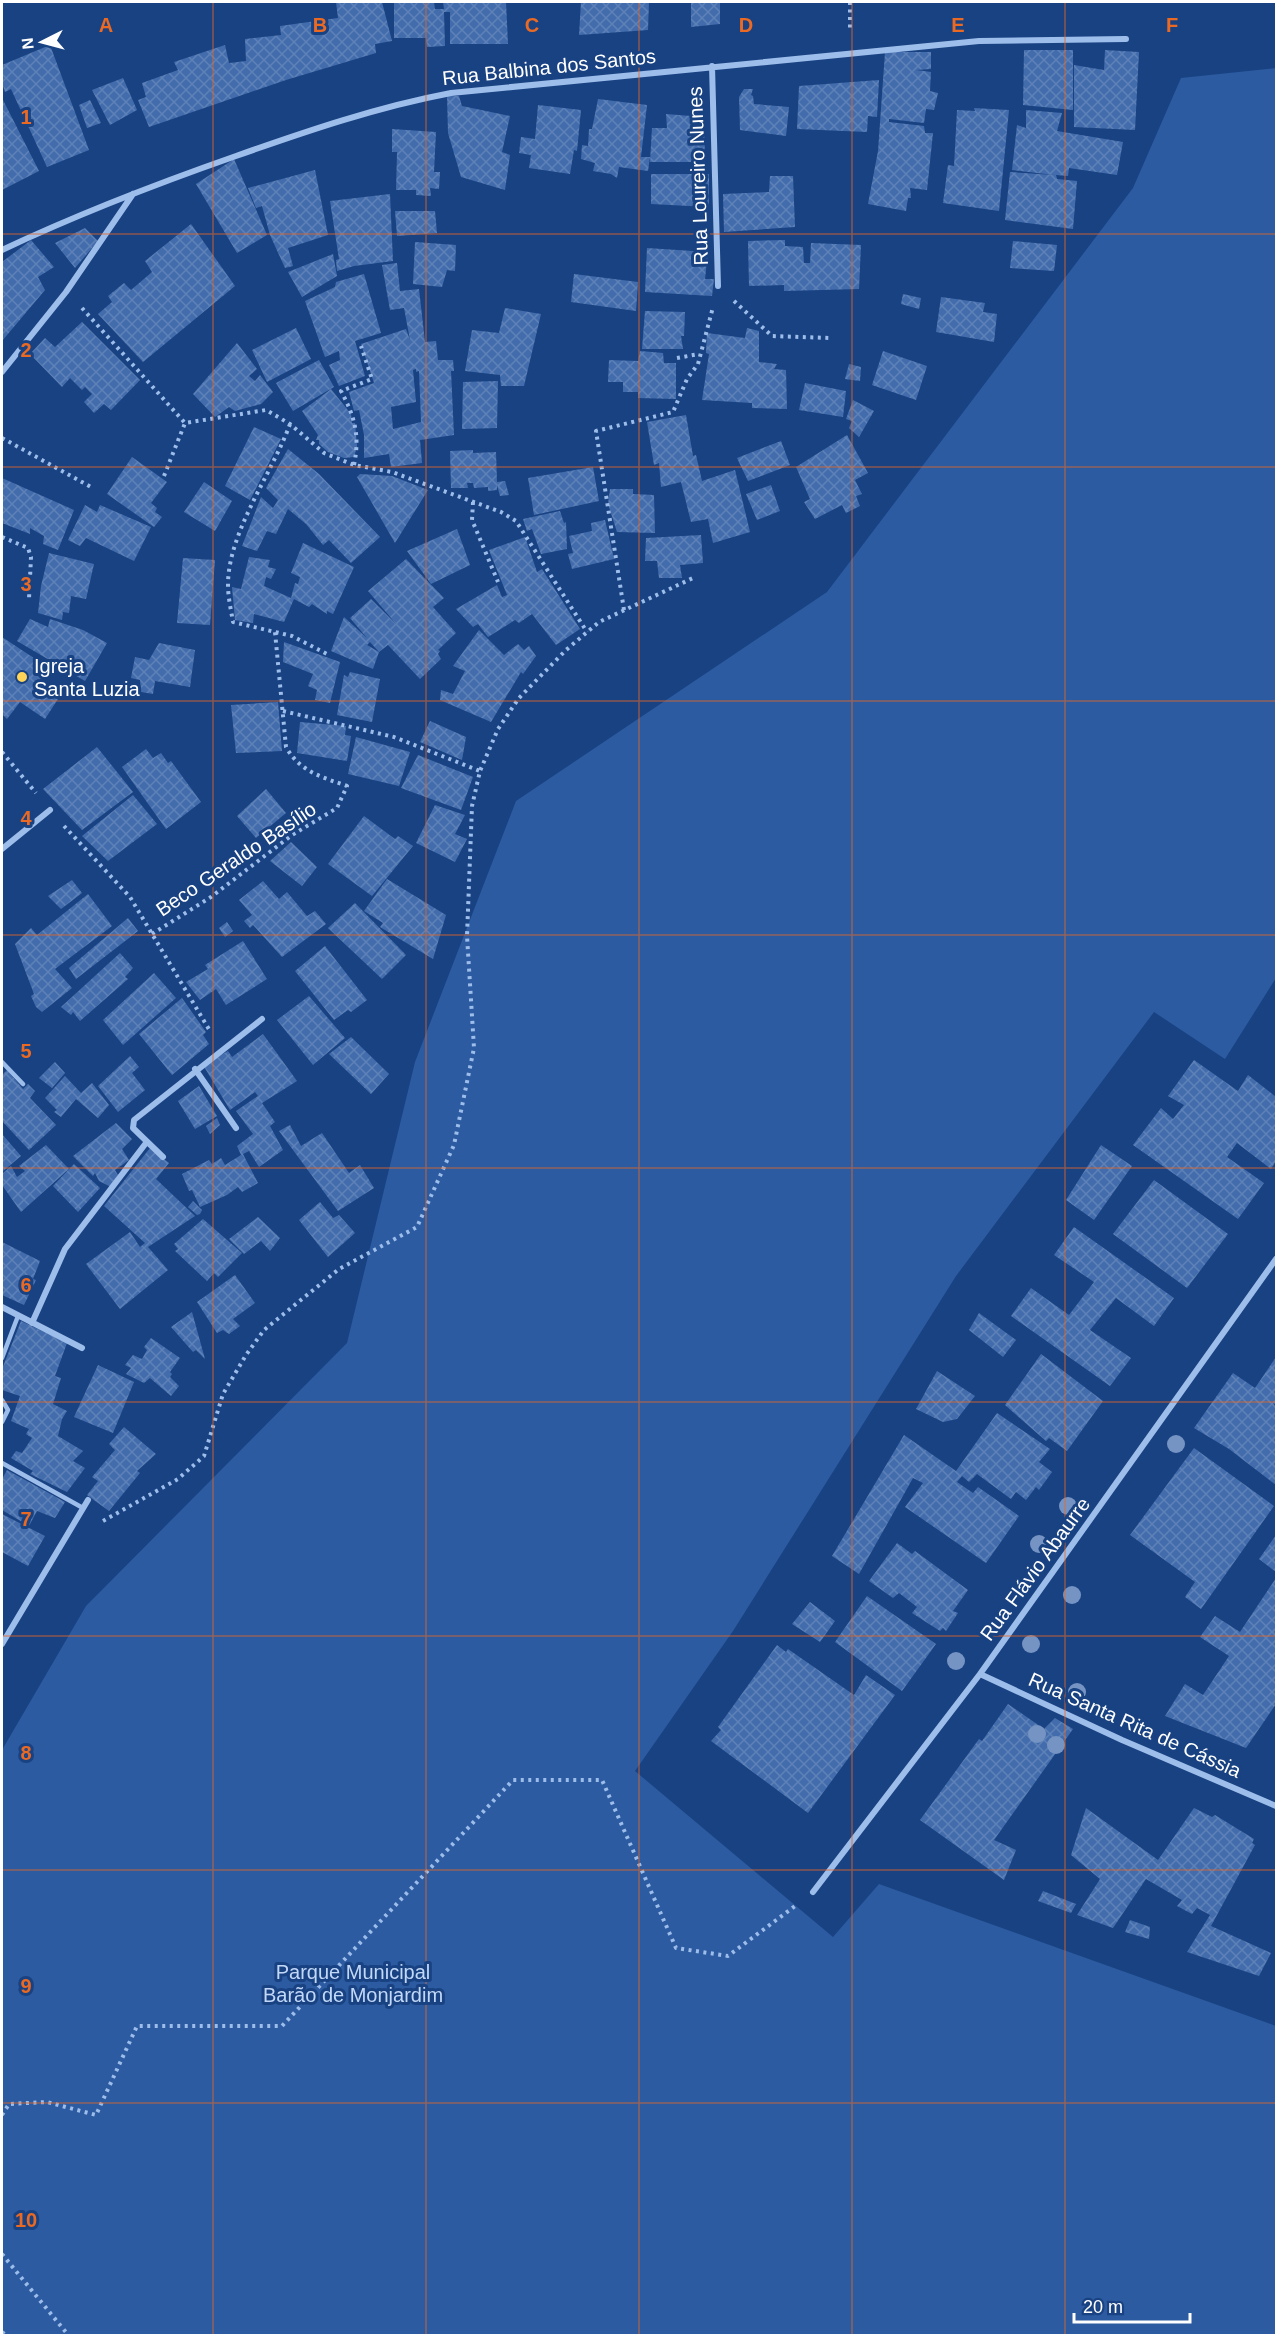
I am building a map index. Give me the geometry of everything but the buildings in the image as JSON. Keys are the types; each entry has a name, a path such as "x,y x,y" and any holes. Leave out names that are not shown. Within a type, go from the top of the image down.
{"street":[{"name":"Rua Balbina dos Santos","path":"2,250 134,192 338,120 404,102 451,93 979,41 1126,39"},
{"name":"Rua Loureiro Nunes","path":"712,66 718,288"},
{"path":"2,372 66,292 134,192"},
{"path":"2,849 50,810"},
{"path":"163,1157 133,1128 134,1120 195,1069 262,1019"},
{"path":"195,1069 236,1128"},
{"path":"32,1323 65,1249 146,1143"},
{"name":"Rua Flávio Abaurre","path":"813,1892 980,1674 1276,1259"},
{"path":"2,1307 82,1348"},
{"path":"2,1644 88,1500"},
{"name":"Rua Santa Rita de Cássia","path":"980,1674 1122,1740 1276,1806"}],"lane":[{"path":"2,1062 23,1084"},
{"path":"2,1358 18,1316"},
{"path":"2,1400 8,1410 2,1422"},
{"path":"2,1463 83,1508"}],"path":[{"path":"850,2 851,52"},
{"path":"624,610 596,431 673,412 687,379 698,364 718,288 772,336 831,338"},
{"path":"66,292 185,423"},
{"path":"354,465 358,446 356,422 341,391 372,379 362,346"},
{"path":"677,358 699,354"},
{"path":"185,423 266,410 290,424 324,453 354,465 392,472 501,512 516,521 587,632"},
{"path":"164,476 185,423"},
{"path":"290,424 279,454 243,525 230,567 228,585 233,622 292,636 327,654"},
{"path":"2,438 91,487"},
{"path":"473,502 472,520 498,582"},
{"path":"2,537 28,548 31,556 29,599"},
{"path":"72,1527 90,1526 106,1520 162,1490 192,1468 204,1456 223,1394 246,1354 264,1330 339,1269 417,1227 454,1145 474,1048 467,936 472,806 480,771 498,729 519,698 587,632 599,622 693,578"},
{"name":"Beco Geraldo Basílio","path":"152,934 211,897 292,835 337,808 347,786 310,773 294,761 286,747 275,632"},
{"path":"283,711 360,727 393,737 480,771"},
{"path":"2,752 50,810 130,897 221,1049"},
{"path":"2,2115 9,2104 47,2102 96,2115 137,2026 282,2026 513,1780 602,1780 676,1948 728,1956 813,1892"},
{"path":"2,2254 69,2336"},
{"path":"2,2332 7,2336"}],"green space":[{"name":"Parque Municipal Barão de Monjardim","path":"1276,68 1276,978 1225,1059 1154,1012 956,1276 733,1631 635,1771 833,1937 879,1884 1276,2026 1276,2335 2,2335 2,1750 86,1606 347,1343 415,1062 516,801 827,592 1133,188 1181,78"}],"place":[{"name":"Igreja Santa Luzia","path":"22,677"}]}
